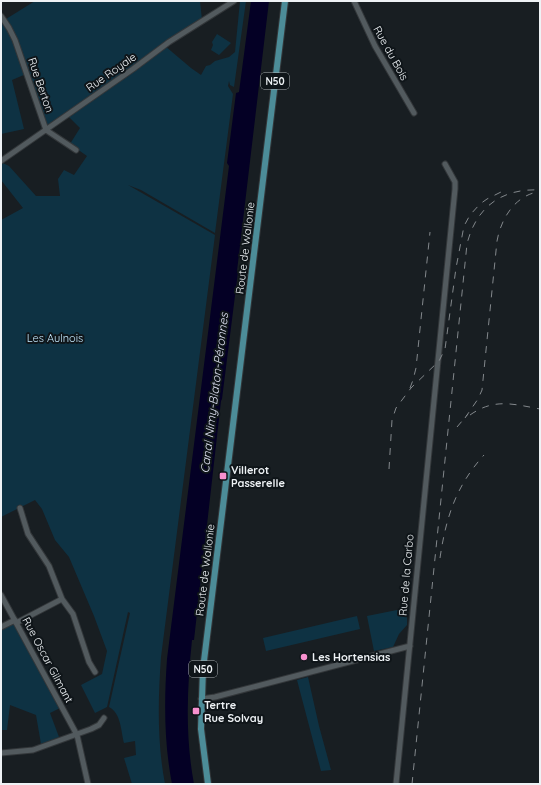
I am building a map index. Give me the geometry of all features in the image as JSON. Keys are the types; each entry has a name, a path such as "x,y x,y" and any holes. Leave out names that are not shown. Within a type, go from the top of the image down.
{"main road":[{"name":"Route de Wallonie","path":"208,784 203,746 201,699 203,668 285,1"}],"street":[{"name":"Rue Royale","path":"1,161 133,69 169,42 234,1"},
{"name":"Rue du Bois","path":"354,1 375,46 414,114"},
{"name":"Rue Berton","path":"1,16 15,40 46,130 76,150"},
{"name":"Rue de la Carbo","path":"396,784 456,189 455,182 445,164"},
{"path":"20,508 28,534 49,566 62,598 73,614 89,662 95,672"},
{"name":"Rue Oscar Gilmant","path":"1,595 77,735 88,784"},
{"path":"1,627 62,598"},
{"path":"201,699 215,697 410,646"},
{"path":"1,753 34,750 97,727 102,723 104,718"}],"green space":[{"path":"35,1 200,1 202,20 47,128 6,19"},
{"name":"Les Aulnois","path":"240,1 246,1 234,87 230,85 229,81 228,86 233,94 215,233 141,190 128,185 215,235 161,657 159,720 162,768 165,784 132,784 124,758 136,755 135,741 124,743 116,713 109,707 130,613 128,612 107,707 95,713 81,685 102,674 107,651 69,557 55,540 42,509 35,500 1,517 1,220 23,208 1,180 1,164 3,163 9,166 36,196 60,196 58,179 64,170 74,175 87,156 70,144 80,128 68,116 165,46 201,75 206,66 215,61 229,57 235,52"},
{"path":"1,18 10,31 26,74 12,80 24,129 1,134"},
{"path":"217,34 231,43 219,55 211,50 213,45 212,42"},
{"path":"407,608 407,625 399,634 393,647 374,651 367,616"},
{"path":"357,616 360,629 266,651 263,638"},
{"path":"14,623 60,708 50,713 59,737 41,744 36,715 10,705 7,730 1,730 1,630"},
{"path":"308,677 331,770 321,771 297,680"}],"water":[{"name":"Canal Nimy-Blaton-Péronnes","path":"251,1 269,1 194,640 192,640 189,676 188,730 194,784 172,784 167,753 165,722 167,659 229,166 227,163 236,93 239,92"}],"railway":[{"path":"412,784 467,244 471,231 477,220 484,210 493,202 514,192 540,190"},
{"path":"389,469 392,420 396,408 411,388 439,361 445,349 456,268 464,226 470,215 480,204 501,192"},
{"path":"465,418 478,399 482,390 499,233 505,217 515,204 537,192"},
{"path":"410,388 416,368 430,232"},
{"path":"470,415 487,406 496,404 512,404 540,409"},
{"path":"457,427 468,414"},
{"path":"440,558 445,529 459,490 466,478 484,455"}],"place":[{"name":"Villerot Passerelle","path":"223,476"},
{"name":"Les Hortensias","path":"304,657"},
{"name":"Tertre Rue Solvay","path":"196,711"}]}
